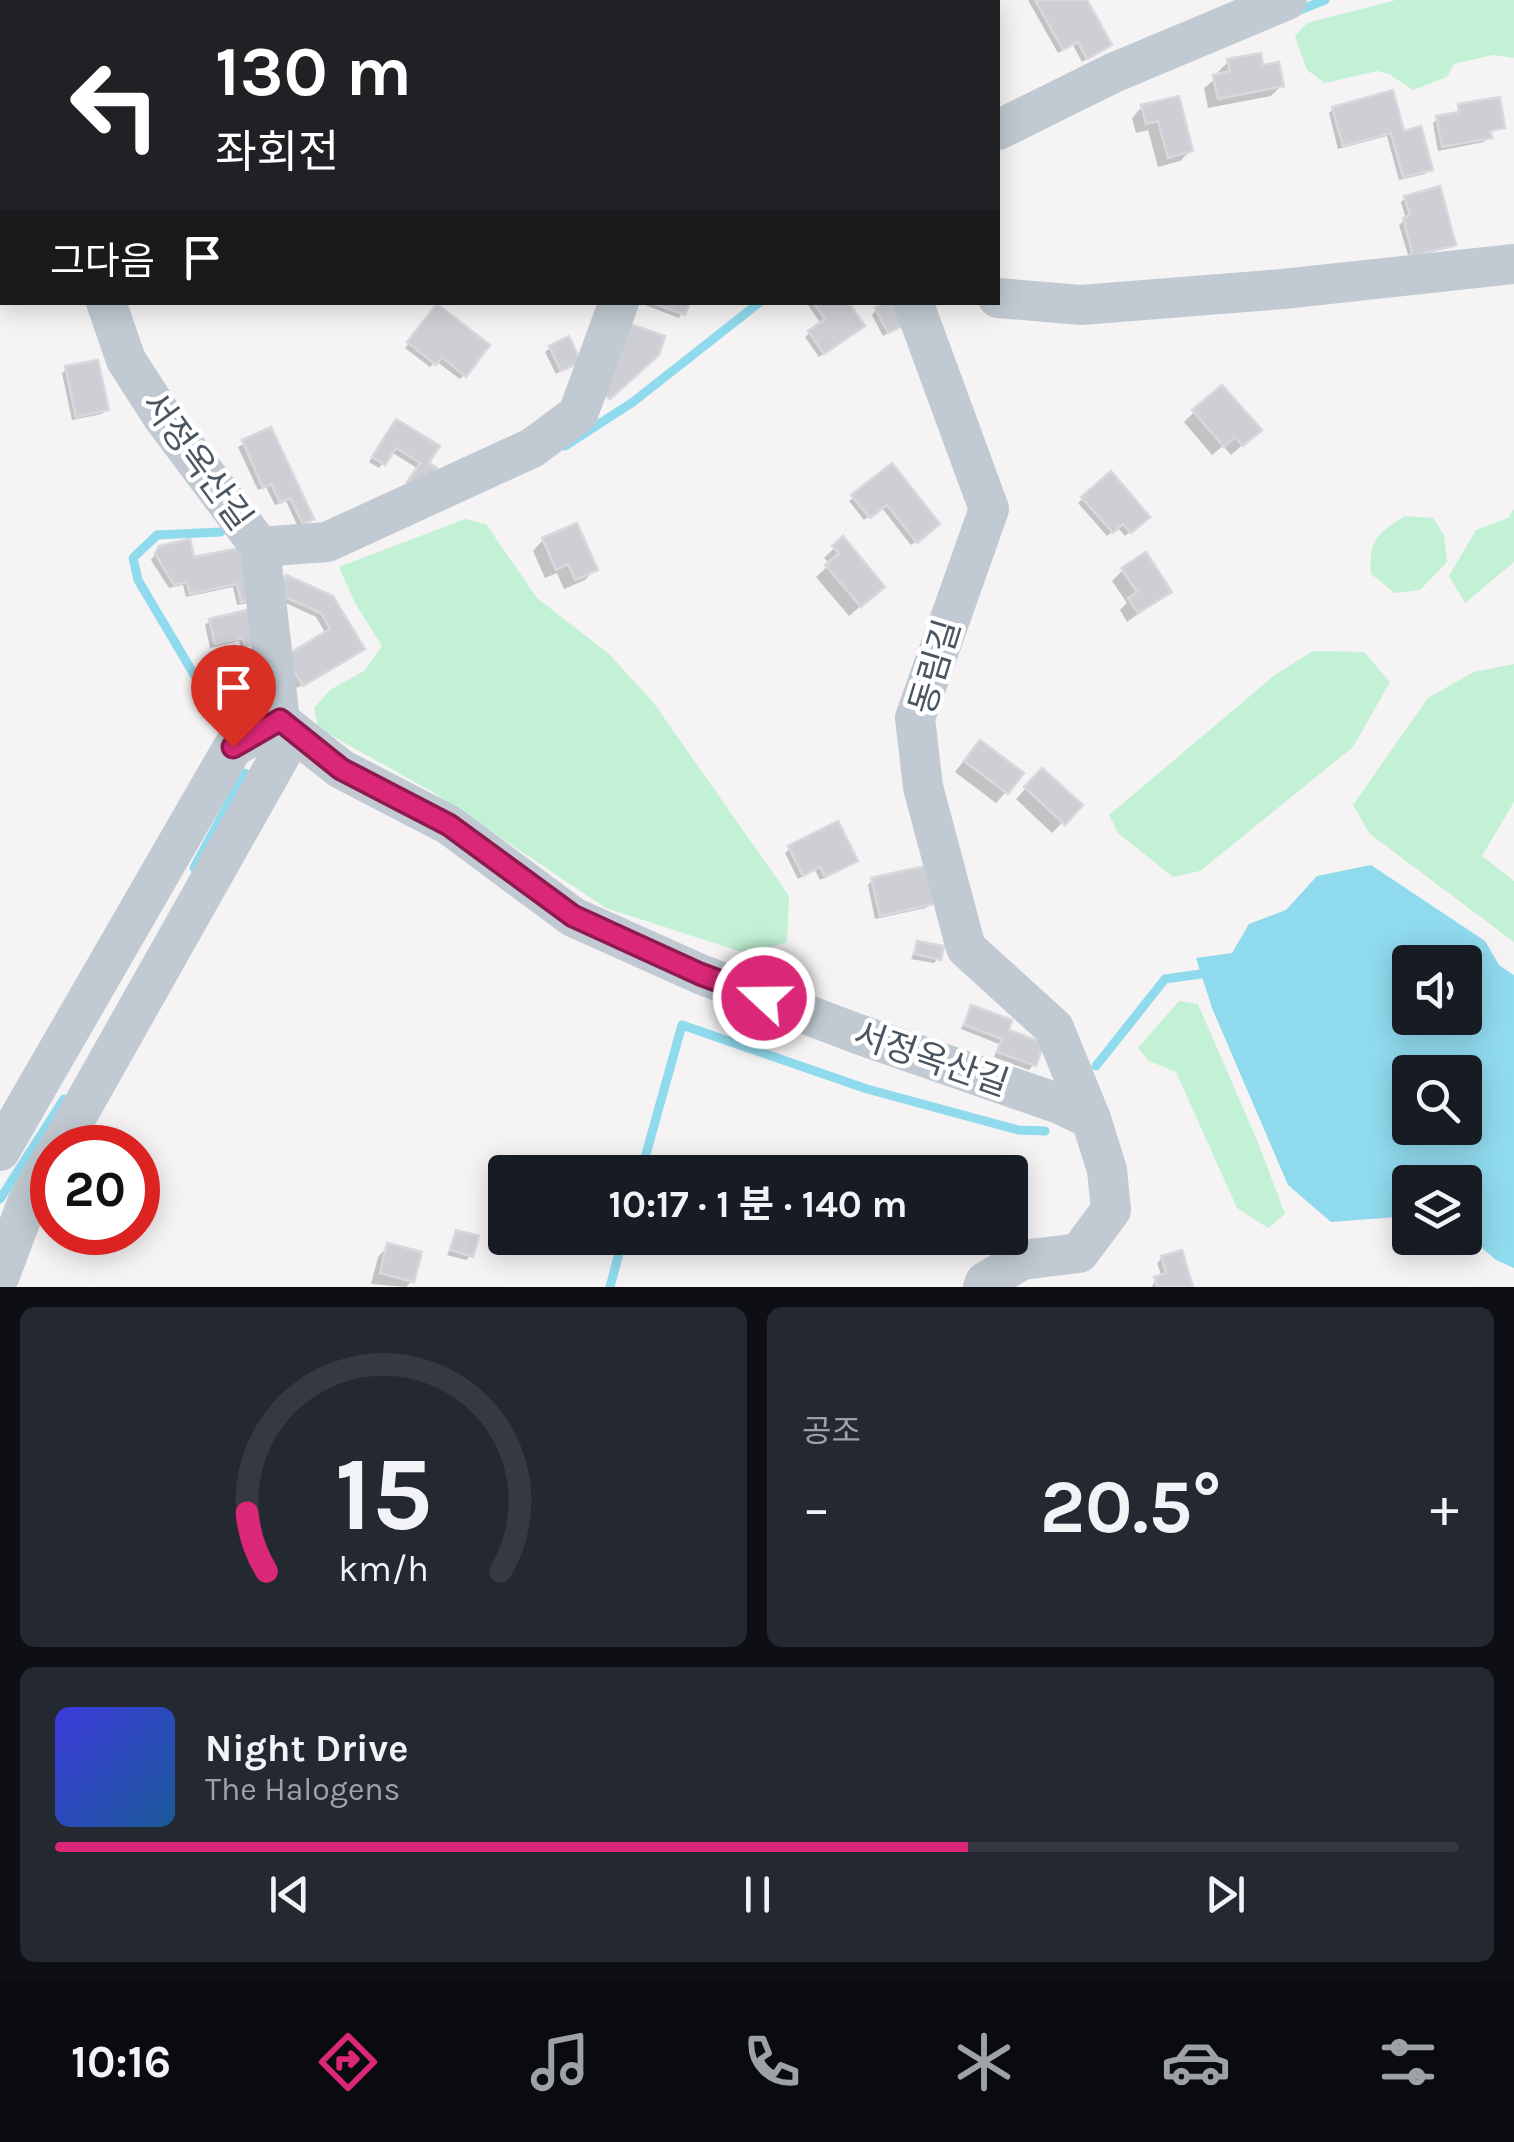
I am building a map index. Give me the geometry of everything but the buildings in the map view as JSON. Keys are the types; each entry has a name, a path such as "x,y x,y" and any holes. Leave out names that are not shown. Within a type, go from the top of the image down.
{"lane":[{"path":"1000,129 1113,73 1287,0"},
{"path":"1000,298 1081,305 1514,264"},
{"name":"서정옥산길","path":"107,305 126,360 260,548 280,720 341,769 449,825 573,916 700,974 1057,1103 1091,1119"},
{"path":"260,548 327,542 532,448 578,414 618,305"},
{"name":"동림길","path":"914,305 990,509 914,718 922,787 966,948 1054,1028 1091,1119"},
{"path":"0,1151 233,747 280,720 284,749 72,1125"},
{"path":"984,1287 984,1282 1022,1260 1078,1253 1111,1210 1107,1170 1091,1119"},
{"path":"8,1275 14,1198"}],"green space":[{"path":"1396,0 1514,0 1514,58 1493,55 1454,64 1447,77 1413,90 1377,71 1325,83 1307,70 1295,36 1307,23"},
{"path":"1514,509 1514,562 1465,603 1449,576 1476,530 1508,518"},
{"path":"1405,516 1433,518 1444,535 1447,562 1420,590 1395,593 1371,574 1371,553 1382,533"},
{"path":"465,519 486,524 537,598 609,654 653,702 789,896 787,942 748,954 606,908 431,791 318,728 314,708 330,690 364,671 382,646 355,603 339,567"},
{"path":"1313,651 1364,652 1390,682 1353,747 1200,871 1173,877 1118,833 1109,815 1275,675"},
{"path":"1514,664 1514,802 1482,856 1514,881 1514,942 1370,834 1353,805 1428,698 1474,672"},
{"path":"1179,1001 1198,1004 1259,1145 1285,1214 1268,1228 1237,1208 1176,1072 1149,1061 1138,1048"}],"water":[{"path":"1371,865 1485,941 1499,965 1514,975 1514,1268 1482,1248 1482,1165 1392,1165 1392,1217 1331,1222 1288,1185 1212,1008 1196,958 1232,953 1249,924 1286,910 1317,876"}],"waterway":[{"path":"1295,12 1325,0"},
{"path":"565,446 633,402 756,305"},
{"path":"218,715 138,580 133,558 157,535 221,532"},
{"path":"194,868 245,773"},
{"path":"1096,1066 1165,979 1201,974"},
{"path":"646,1155 682,1025 867,1089 1018,1130 1045,1131"},
{"path":"0,1199 64,1099"},
{"path":"610,1287 618,1255"}],"route":[{"path":"233,747 280,720 341,769 449,825 573,916 700,974 764,998"}]}
